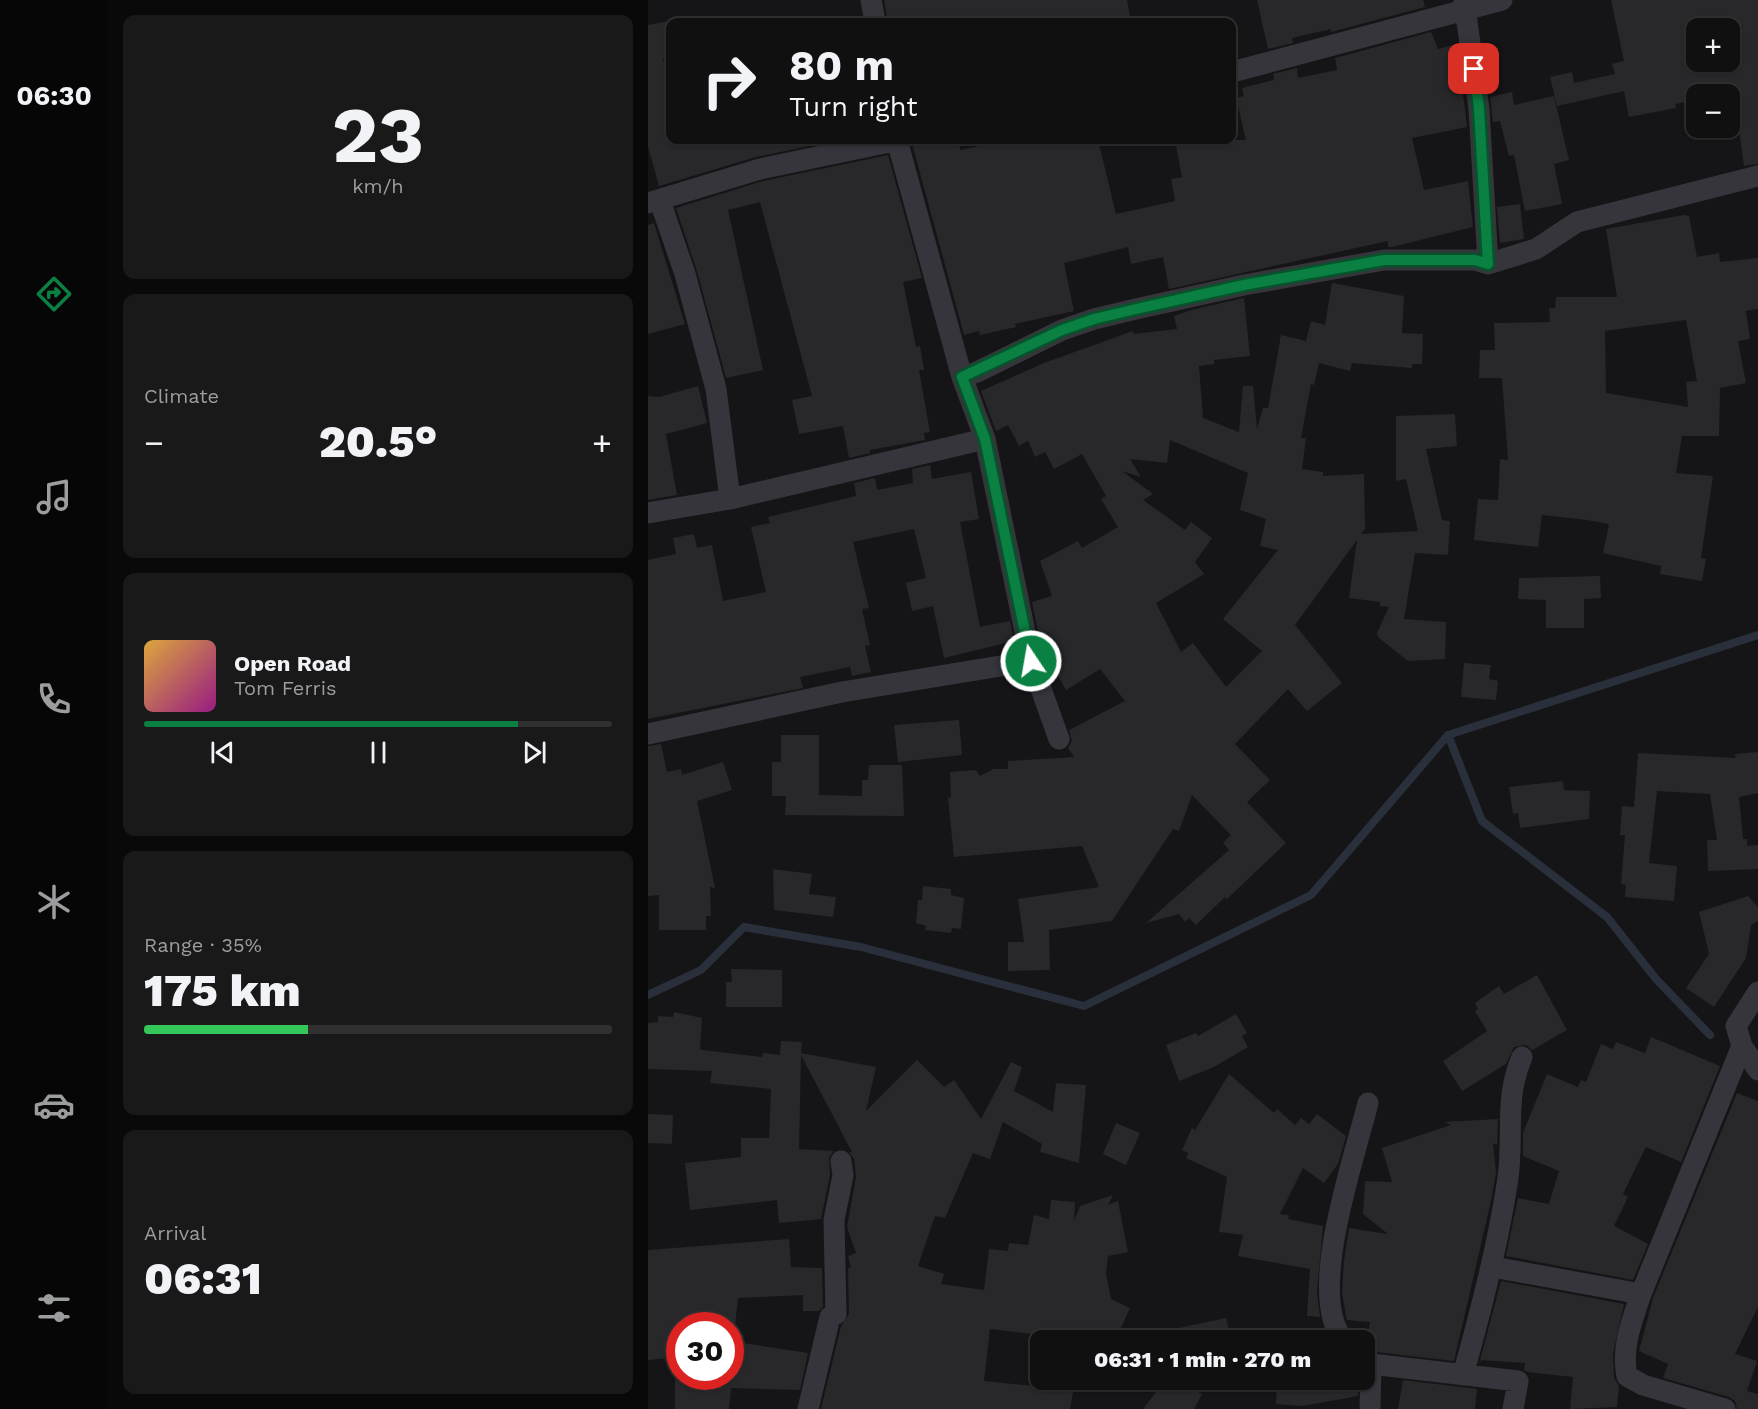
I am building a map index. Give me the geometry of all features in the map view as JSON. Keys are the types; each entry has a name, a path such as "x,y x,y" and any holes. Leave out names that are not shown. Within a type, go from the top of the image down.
{"street":[{"path":"870,0 874,18"},
{"path":"1236,71 1465,4 1502,0"},
{"path":"1465,4 1479,109 1488,264"},
{"path":"730,499 716,389 686,274 654,202 760,169 879,144"},
{"path":"899,144 962,377 985,439 1031,661 1059,740"},
{"path":"962,377 1062,330 1094,319 1244,285 1384,260 1475,260 1488,264 1536,249 1577,222 1758,176"},
{"path":"648,513 730,499 985,439"},
{"path":"648,734 842,692 1031,661"},
{"path":"1758,992 1737,1026 1742,1046 1758,1070"},
{"path":"1725,1409 1643,1385 1627,1377 1624,1362 1626,1346 1641,1294 1742,1046"},
{"path":"1463,1375 1493,1267 1511,1154 1512,1080 1522,1057"},
{"path":"1336,1330 1329,1300 1336,1226 1368,1103"},
{"path":"808,1409 830,1317 836,1314 834,1220 843,1175 841,1161"},
{"path":"1493,1267 1641,1294"},
{"path":"1375,1363 1518,1382 1513,1409"},
{"path":"1369,1390 1370,1409"}],"building":[{"path":"884,0 1127,0 1130,18 887,18"},
{"path":"1257,0 1423,0 1425,7 1331,32 1331,29 1292,38 1293,43 1268,49"},
{"path":"1611,0 1758,0 1758,164 1744,166 1740,137 1740,84 1686,84 1686,102 1675,104 1676,108 1629,117 1624,91 1557,106 1550,77 1572,72 1574,83 1615,74 1612,64 1624,61"},
{"path":"666,22 666,59 663,59 666,74 666,144 819,144 756,157 659,186 648,147 648,25"},
{"path":"1431,32 1438,49 1457,44 1467,127 1412,138 1424,190 1468,181 1473,227 1392,247 1388,247 1388,241 1169,289 1163,257 1131,264 1128,247 1064,263 1074,311 1015,324 1016,327 980,335 979,331 964,335 912,144 959,144 960,150 989,144 1099,144 1116,214 1175,201 1171,179 1182,177 1176,144 1236,144 1236,140 1246,140 1236,98 1244,96 1242,88 1274,80 1273,74 1297,68 1298,78 1337,70 1335,58"},
{"path":"1512,92 1514,105 1554,96 1569,160 1554,164 1562,204 1525,211 1514,155 1509,156 1500,121 1493,122 1490,97"},
{"path":"888,155 922,278 903,282 916,347 920,346 924,370 919,370 930,432 924,433 925,440 870,450 870,453 849,458 843,426 799,434 792,400 812,396 760,202 728,210 763,370 726,378 697,271 676,208 763,181"},
{"path":"1520,204 1524,239 1500,243 1497,207"},
{"path":"1684,215 1689,216 1697,257 1719,253 1720,262 1758,258 1758,309 1746,311 1750,339 1738,341 1746,383 1720,388 1719,436 1682,436 1676,473 1713,476 1701,558 1706,559 1702,581 1660,574 1661,566 1603,553 1609,524 1587,520 1542,515 1538,547 1474,540 1478,499 1498,500 1500,459 1508,460 1502,378 1479,378 1480,350 1495,350 1494,323 1550,322 1549,308 1555,308 1556,297 1617,297 1606,229","holes":["1686,320 1697,381 1686,382 1688,407 1606,393 1605,331"]},
{"path":"654,223 685,324 648,334 648,225"},
{"path":"1332,283 1404,296 1402,333 1423,334 1422,364 1412,364 1412,368 1352,363 1350,371 1319,363 1314,385 1311,384 1301,438 1306,438 1302,469 1323,472 1323,476 1364,474 1365,529 1361,534 1418,531 1406,479 1396,481 1396,416 1455,414 1457,446 1426,449 1442,520 1450,521 1448,555 1415,553 1404,619 1446,622 1445,659 1408,661 1378,637 1377,633 1389,607 1380,606 1380,602 1349,598 1357,540 1295,625 1342,683 1307,711 1288,689 1235,744 1270,780 1247,802 1286,843 1196,925 1189,918 1185,922 1179,914 1146,923 1229,850 1223,843 1231,835 1192,795 1179,831 1173,829 1112,921 1049,930 1050,970 1008,971 1008,942 1024,942 1018,899 1099,887 1082,846 954,857 948,798 951,797 950,772 976,770 980,776 993,769 1008,769 1008,761 1074,757 1068,748 1072,741 1069,730 1125,701 1100,669 1066,690 1046,655 1043,656 1032,602 1052,596 1040,561 1078,541 1082,548 1118,527 1101,499 1106,496 1082,454 1054,469 1045,452 1035,457 1028,441 1019,446 1008,425 996,431 981,391 1044,363 1133,331 1133,334 1177,329 1174,316 1244,298 1250,356 1214,360 1214,364 1199,366 1203,418 1239,432 1243,386 1253,386 1257,429 1263,408 1268,408 1281,335 1306,341 1311,321 1325,325","holes":["1170,440 1248,473 1240,510 1266,519 1260,546 1278,550 1223,619 1262,651 1226,687 1193,643 1181,652 1156,603 1204,574 1195,562 1212,538 1191,522 1185,530 1143,500 1153,494 1122,471 1141,477 1130,459 1167,463"]},
{"path":"698,386 707,423 666,434 677,495 648,500 648,396 659,397"},
{"path":"930,465 932,479 971,472 979,519 960,522 980,627 1010,621 1014,641 944,658 933,606 912,611 906,583 926,578 914,529 853,542 869,608 862,609 870,645 865,646 871,672 852,676 850,667 800,677 803,688 648,719 648,560 676,554 673,538 694,534 697,548 712,545 723,601 766,592 751,527 770,523 768,517 856,496 854,483 875,478 877,490 913,483 912,469"},
{"path":"1600,576 1601,598 1584,599 1584,628 1546,628 1546,600 1518,599 1519,578"},
{"path":"1464,663 1491,665 1489,679 1498,681 1496,700 1461,697"},
{"path":"959,720 962,755 898,762 894,725"},
{"path":"781,735 819,735 819,795 862,796 862,780 868,780 869,765 902,765 904,816 785,815 786,796 772,796 772,762 781,762"},
{"path":"661,744 667,772 681,769 682,775 723,762 732,790 697,801 715,888 710,887 711,916 706,916 706,930 659,930 659,895 648,896 648,746"},
{"path":"1758,752 1758,793 1739,797 1743,839 1747,839 1747,846 1758,845 1758,869 1708,871 1707,840 1717,840 1710,794 1657,791 1649,863 1677,866 1674,901 1625,897 1626,885 1621,884 1625,835 1620,835 1622,806 1634,807 1638,753 1736,758 1735,754"},
{"path":"1563,781 1564,790 1590,791 1589,819 1520,828 1518,813 1513,814 1509,787"},
{"path":"773,869 812,874 809,894 836,897 833,917 774,910"},
{"path":"923,886 951,889 951,895 964,898 961,929 952,928 951,933 925,930 926,926 916,923 918,900 922,900"},
{"path":"1748,896 1758,907 1758,921 1751,925 1746,958 1714,1007 1686,988 1709,954 1699,912"},
{"path":"731,969 782,970 782,1007 726,1007 726,982 732,982"},
{"path":"1537,975 1567,1030 1532,1050 1526,1045 1514,1047 1506,1064 1462,1091 1443,1061 1487,1031 1475,1011 1478,1009 1475,1003 1499,986 1504,994"},
{"path":"674,1012 702,1018 700,1049 702,1050 762,1057 763,1053 780,1055 781,1041 802,1042 801,1053 876,1067 866,1111 917,1060 944,1087 954,1080 981,1119 1011,1062 1022,1067 1014,1091 1053,1112 1056,1083 1086,1085 1079,1163 1040,1152 1042,1144 1003,1122 990,1159 973,1153 945,1218 935,1216 918,1266 944,1274 941,1284 984,1290 989,1249 1008,1251 1009,1243 1028,1245 1034,1215 1049,1219 1051,1200 1075,1202 1074,1221 1080,1206 1113,1195 1108,1205 1118,1201 1128,1252 1108,1256 1106,1274 1111,1299 1130,1308 1120,1330 1030,1330 1030,1334 990,1329 984,1381 1030,1386 1030,1390 1073,1390 1070,1409 821,1409 841,1326 849,1314 848,1268 851,1268 848,1256 856,1253 847,1227 856,1177 854,1159 849,1152 852,1152 801,1055 799,1149 834,1151 829,1157 830,1175 821,1219 779,1223 777,1200 690,1210 685,1163 741,1157 741,1138 769,1138 771,1089 710,1083 712,1071 648,1069 648,1023 658,1022 658,1016 673,1017"},
{"path":"1236,1014 1247,1033 1242,1036 1248,1047 1214,1067 1179,1081 1166,1045 1196,1033 1198,1036"},
{"path":"1651,1037 1720,1066 1681,1162 1646,1147 1623,1194 1628,1197 1614,1226 1648,1244 1633,1280 1506,1256 1518,1198 1549,1204 1559,1171 1523,1156 1523,1133 1547,1074 1578,1087 1581,1080 1586,1082 1601,1044 1613,1049 1616,1042 1645,1053"},
{"path":"1229,1074 1274,1113 1277,1109 1295,1125 1301,1118 1309,1124 1317,1114 1346,1136 1338,1164 1324,1183 1303,1168 1280,1214 1289,1215 1288,1219 1323,1226 1317,1292 1320,1317 1307,1316 1310,1269 1238,1256 1243,1235 1219,1232 1227,1177 1186,1158 1188,1153 1182,1150 1192,1128 1195,1130"},
{"path":"1737,1093 1758,1101 1758,1307 1735,1354 1757,1361 1747,1391 1758,1394 1758,1409 1737,1409 1735,1401 1729,1397 1663,1378 1668,1364 1639,1351 1653,1298"},
{"path":"648,1114 673,1115 672,1144 648,1143"},
{"path":"1498,1119 1497,1145 1493,1143 1496,1173 1491,1201 1454,1361 1376,1352 1375,1330 1368,1330 1370,1322 1347,1320 1346,1316 1342,1292 1349,1228 1388,1234 1363,1214 1365,1181 1392,1182 1382,1148 1451,1125 1444,1122"},
{"path":"1116,1123 1140,1133 1126,1165 1103,1154"},
{"path":"789,1239 791,1267 822,1268 823,1307 819,1311 803,1311 803,1295 738,1298 736,1312 666,1312 666,1358 648,1360 648,1250"},
{"path":"1501,1281 1624,1304 1613,1354 1614,1378 1619,1386 1617,1407 1570,1409 1573,1377 1527,1372 1524,1370 1525,1363 1481,1360 1479,1364"},
{"path":"1226,1318 1229,1330 1169,1330"},
{"path":"744,1343 808,1353 800,1390 744,1388"},
{"path":"1403,1380 1477,1389 1475,1409 1398,1409"},
{"path":"675,1390 731,1390 729,1409 675,1409"},
{"path":"1157,1390 1195,1390 1202,1394 1194,1409 1143,1409"},
{"path":"1277,1390 1358,1390 1358,1396 1302,1406 1276,1404"}],"waterway":[{"path":"648,995 701,970 744,927 861,947 1084,1006 1311,895 1448,735 1758,635"},
{"path":"1448,735 1482,821 1607,917 1656,979 1710,1035"}],"route":[{"path":"1031,661 985,439 962,377 977,372 1062,330 1094,319 1244,285 1384,260 1475,260 1488,264 1479,109 1474,69"}]}
